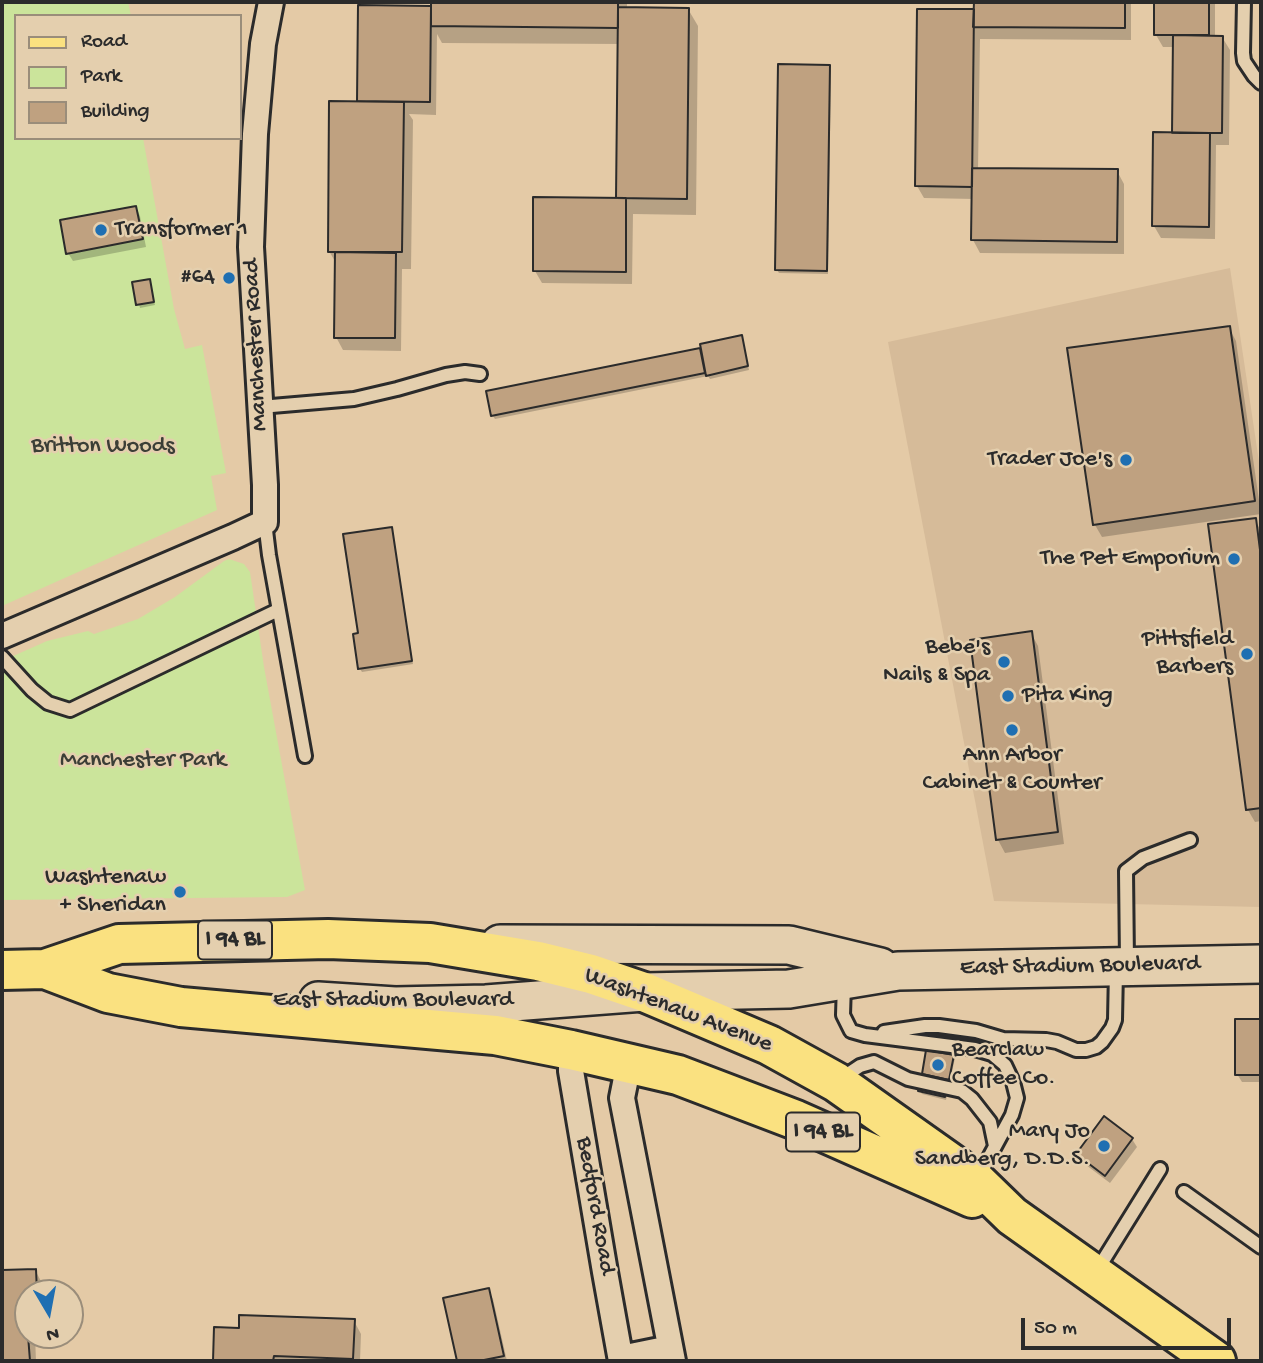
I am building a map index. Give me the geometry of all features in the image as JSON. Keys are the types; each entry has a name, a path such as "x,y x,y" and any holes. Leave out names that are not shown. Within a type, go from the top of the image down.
{"main road":[{"name":"Washtenaw Avenue","path":"2,970 45,969 119,944 315,939 430,943 538,961 591,974 644,992 769,1045 836,1082 976,1181 1012,1216 1216,1361"},
{"name":"East Stadium Boulevard","path":"430,943 789,945 898,971"},
{"name":"East Stadium Boulevard","path":"181,1007 284,998 395,1006 486,1004 644,992 789,989 898,971 1261,964"},
{"name":"Washtenaw Avenue","path":"45,969 108,993 181,1007 495,1035 678,1075 796,1120 1012,1216"}],"street":[{"name":"Manchester Road","path":"265,522 251,247 263,44 271,2"},
{"path":"2,636 265,522"},
{"name":"Bedford Road","path":"571,1050 571,1072 621,1360"},
{"name":"Bedford Road","path":"629,1063 622,1098 671,1355"},
{"path":"621,1360 671,1355"}],"lane":[{"path":"1244,2 1244,61 1261,83"},
{"path":"260,407 354,399 446,375 480,374"},
{"name":"Manchester Road","path":"265,522 305,756"},
{"path":"2,657 32,690 48,703 70,710 278,610"},
{"path":"963,1047 1003,1039 1046,1040 1076,1050 1096,1047 1107,1036 1115,1020 1126,871 1143,858 1190,840"},
{"path":"844,980 843,1015 851,1031 975,1049 992,1054 1005,1065 1017,1098 1012,1115 976,1181"},
{"path":"865,1035 939,1026 976,1031 1003,1039"},
{"path":"836,1082 860,1066 874,1062 908,1080 962,1091 990,1122 995,1146"},
{"path":"1094,1275 1160,1169"},
{"path":"1184,1192 1261,1247"}],"shaded area":[{"path":"1230,268 1261,475 1261,907 994,901 888,342"}],"green space":[{"name":"Britton Woods","path":"2,2 128,2 131,14 14,14 14,140 143,140 174,309 185,349 202,345 226,473 211,476 217,510 2,606"},
{"name":"Manchester Park","path":"229,559 244,564 250,572 264,667 305,890 287,897 2,900 2,661 47,641 88,631 94,634 138,619"}],"building":[{"path":"431,2 618,2 618,28 431,26"},
{"path":"974,2 1125,2 1125,28 973,27"},
{"path":"1154,2 1209,2 1209,35 1154,35"},
{"path":"358,5 431,6 430,102 357,101"},
{"path":"618,7 689,8 687,199 616,198"},
{"path":"917,9 974,9 972,187 915,186"},
{"path":"1173,35 1223,36 1222,133 1172,133"},
{"path":"778,64 830,65 827,271 775,270"},
{"path":"329,101 404,102 402,252 328,252"},
{"path":"1153,132 1210,133 1209,227 1152,226"},
{"path":"972,168 1118,169 1117,242 971,240"},
{"path":"533,197 626,198 626,272 533,271"},
{"name":"Transformer 1","path":"136,206 143,239 66,254 60,220"},
{"path":"335,252 396,253 395,338 334,338"},
{"path":"150,279 154,302 136,305 132,282"},
{"path":"1230,326 1255,501 1093,525 1067,348"},
{"path":"742,335 748,366 706,376 700,344"},
{"path":"700,348 705,373 491,416 486,391"},
{"path":"1256,518 1261,558 1261,808 1246,810 1208,524"},
{"path":"392,527 412,661 358,669 353,634 358,633 343,534"},
{"path":"1032,631 1058,832 996,840 970,640"},
{"path":"1235,1019 1261,1019 1261,1075 1235,1075"},
{"path":"930,1033 957,1039 954,1055 926,1050"},
{"name":"Bearclaw Coffee Co.","path":"926,1050 954,1055 949,1080 922,1074"},
{"path":"922,1074 949,1080 945,1097 918,1091"},
{"name":"Mary Jo Sandberg, D.D.S.","path":"1104,1116 1133,1138 1105,1176 1076,1154"},
{"path":"36,1269 36,1279 14,1279 14,1349 29,1349 30,1361 2,1361 2,1270"},
{"path":"489,1288 504,1356 479,1361 457,1361 443,1298"},
{"path":"239,1315 355,1319 353,1359 274,1356 273,1361 213,1361 214,1327 239,1328"}],"place":[{"name":"Transformer 1","path":"101,230"},
{"name":"#64","path":"229,278"},
{"name":"Trader Joe's","path":"1126,460"},
{"name":"The Pet Emporium","path":"1234,559"},
{"name":"Pittsfield Barbers","path":"1247,654"},
{"name":"Bebe's Nails & Spa","path":"1004,662"},
{"name":"Pita King","path":"1008,696"},
{"name":"Ann Arbor Cabinet & Counter","path":"1012,730"},
{"name":"Washtenaw + Sheridan","path":"180,892"},
{"name":"Bearclaw Coffee Co.","path":"938,1065"},
{"name":"Mary Jo Sandberg, D.D.S.","path":"1104,1146"}]}
